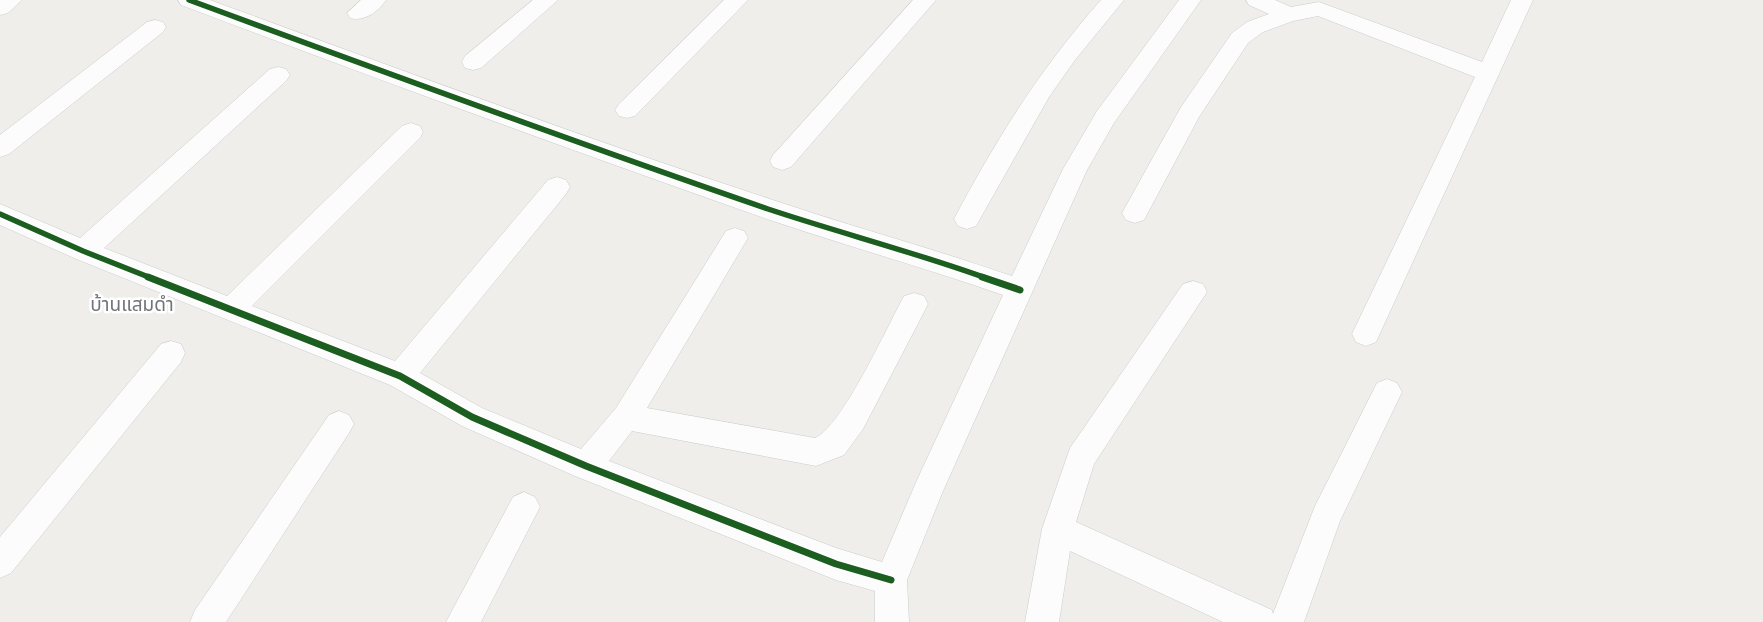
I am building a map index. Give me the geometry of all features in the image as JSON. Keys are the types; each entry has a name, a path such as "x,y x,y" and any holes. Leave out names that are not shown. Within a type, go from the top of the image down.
{"street":[{"path":"0,8 11,0"},
{"path":"189,0 555,136 783,214 938,262 1020,290"},
{"path":"358,13 375,0"},
{"path":"473,62 548,0"},
{"path":"627,110 737,0"},
{"path":"782,160 925,0"},
{"path":"967,218 1018,127 1052,74 1090,24 1113,0"},
{"path":"892,622 891,580 928,490 1075,169 1105,117 1190,0"},
{"path":"1257,0 1289,15"},
{"path":"1366,334 1522,0"},
{"path":"1134,213 1189,113 1240,38 1255,27 1317,4 1488,73"},
{"path":"0,148 155,27"},
{"path":"83,251 278,75"},
{"path":"231,309 411,132"},
{"path":"400,376 557,188"},
{"path":"0,214 83,251 400,376 472,417 586,466 836,564 891,580"},
{"path":"586,466 626,416 735,238"},
{"path":"1042,622 1058,529 1081,458 1193,292"},
{"path":"626,416 816,452 833,445 854,420 914,304"},
{"path":"0,562 171,353"},
{"path":"1287,622 1326,517 1387,392"},
{"path":"207,622 338,424"},
{"path":"463,622 524,507"},
{"path":"1058,529 1260,622"}],"cycle path":[{"path":"189,0 555,136 783,214 938,261 1020,290"},
{"path":"0,214 83,251 400,376 472,417 586,466 836,564 891,580"}],"district":[{"name":"บ้านแสมดำ","path":"132,304"}]}
